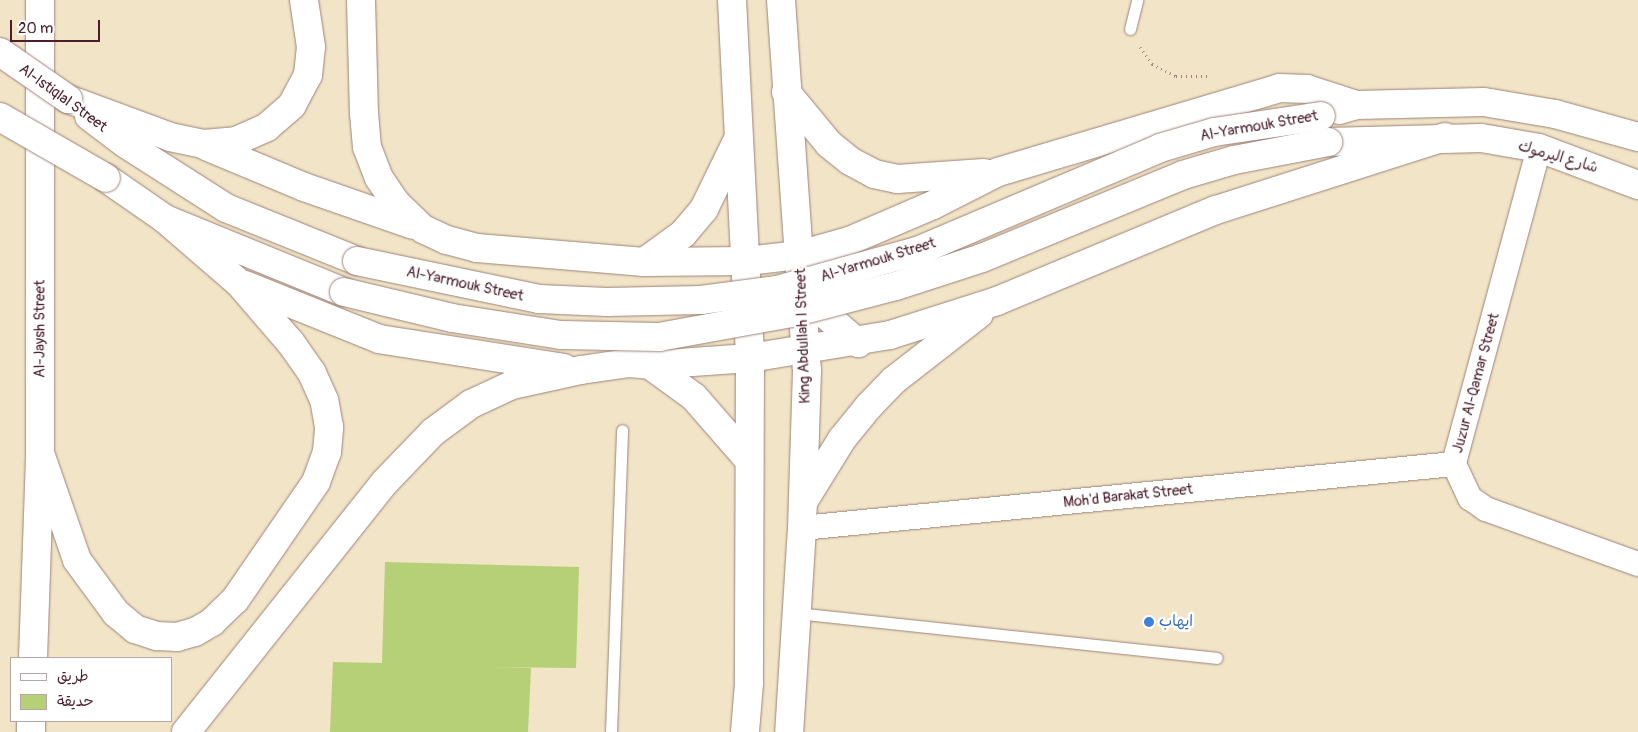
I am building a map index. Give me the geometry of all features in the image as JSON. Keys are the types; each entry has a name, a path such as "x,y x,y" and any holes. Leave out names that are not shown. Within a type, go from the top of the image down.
{"main road":[{"name":"Al-Jaysh Street","path":"33,657 40,453 40,0"},
{"path":"40,38 58,0"},
{"path":"361,0 367,147 379,178 396,203 423,229"},
{"path":"732,0 738,141 747,261 750,358 748,458 749,683 745,732"},
{"name":"King Abdullah I Street","path":"781,0 786,92 806,352 802,515 789,732"},
{"path":"203,144 236,141 267,127 292,104 308,75 311,47 306,7"},
{"name":"Al-Istiqlal Street","path":"0,52 68,99 126,144"},
{"path":"786,92 829,144 850,161 874,174 897,179 924,179 998,172 1279,88 1307,89 1356,105"},
{"path":"68,99 170,137 203,144 304,187 423,229 447,240 477,248 644,262 747,261 799,255 849,242 934,206 998,172"},
{"name":"Al-Yarmouk Street","path":"126,144 226,208 357,261 539,298 607,302 701,300 777,290 920,250 1160,148 1214,132 1320,116 1356,105 1484,102 1556,114 1638,137"},
{"name":"Al-Yarmouk Street","path":"0,117 106,178 164,219 344,292 452,318 561,335 659,337 796,312 896,286 982,258 1184,175 1234,160 1328,142"},
{"path":"186,732 384,483 433,432 471,404 512,385 581,370 629,363 650,365 750,358 806,352 858,343 996,301 1216,210 1445,137"},
{"name":"شارع اليرموك","path":"1328,142 1445,137 1481,138 1539,148 1638,185"},
{"path":"644,262 694,223 704,209 738,141"},
{"path":"40,453 78,560 116,613 135,629 157,636 177,637 196,632 212,622 235,600 316,482 327,452 329,427 324,400 312,373 290,342 239,283 164,219"},
{"path":"849,242 824,271 821,301 833,322 858,343"},
{"path":"239,283 379,339 581,370"},
{"path":"802,515 842,439 875,399 893,381 996,301"},
{"path":"650,365 694,397 748,458"}],"street":[{"name":"Juzur Al-Qamar Street","path":"1539,148 1454,464 1470,498 1486,508 1638,564"},
{"name":"Moh'd Barakat Street","path":"802,515 1454,464"}],"lane":[{"path":"1130,29 1137,0"},
{"path":"611,732 622,430"},
{"path":"797,613 1217,658"}],"path":[{"path":"1141,47 1152,64 1176,76"}],"green space":[{"path":"385,562 579,567 576,668 490,667 531,668 528,732 330,732 333,662 382,663"}],"place":[{"name":"ايهاب","path":"1149,622"}]}
